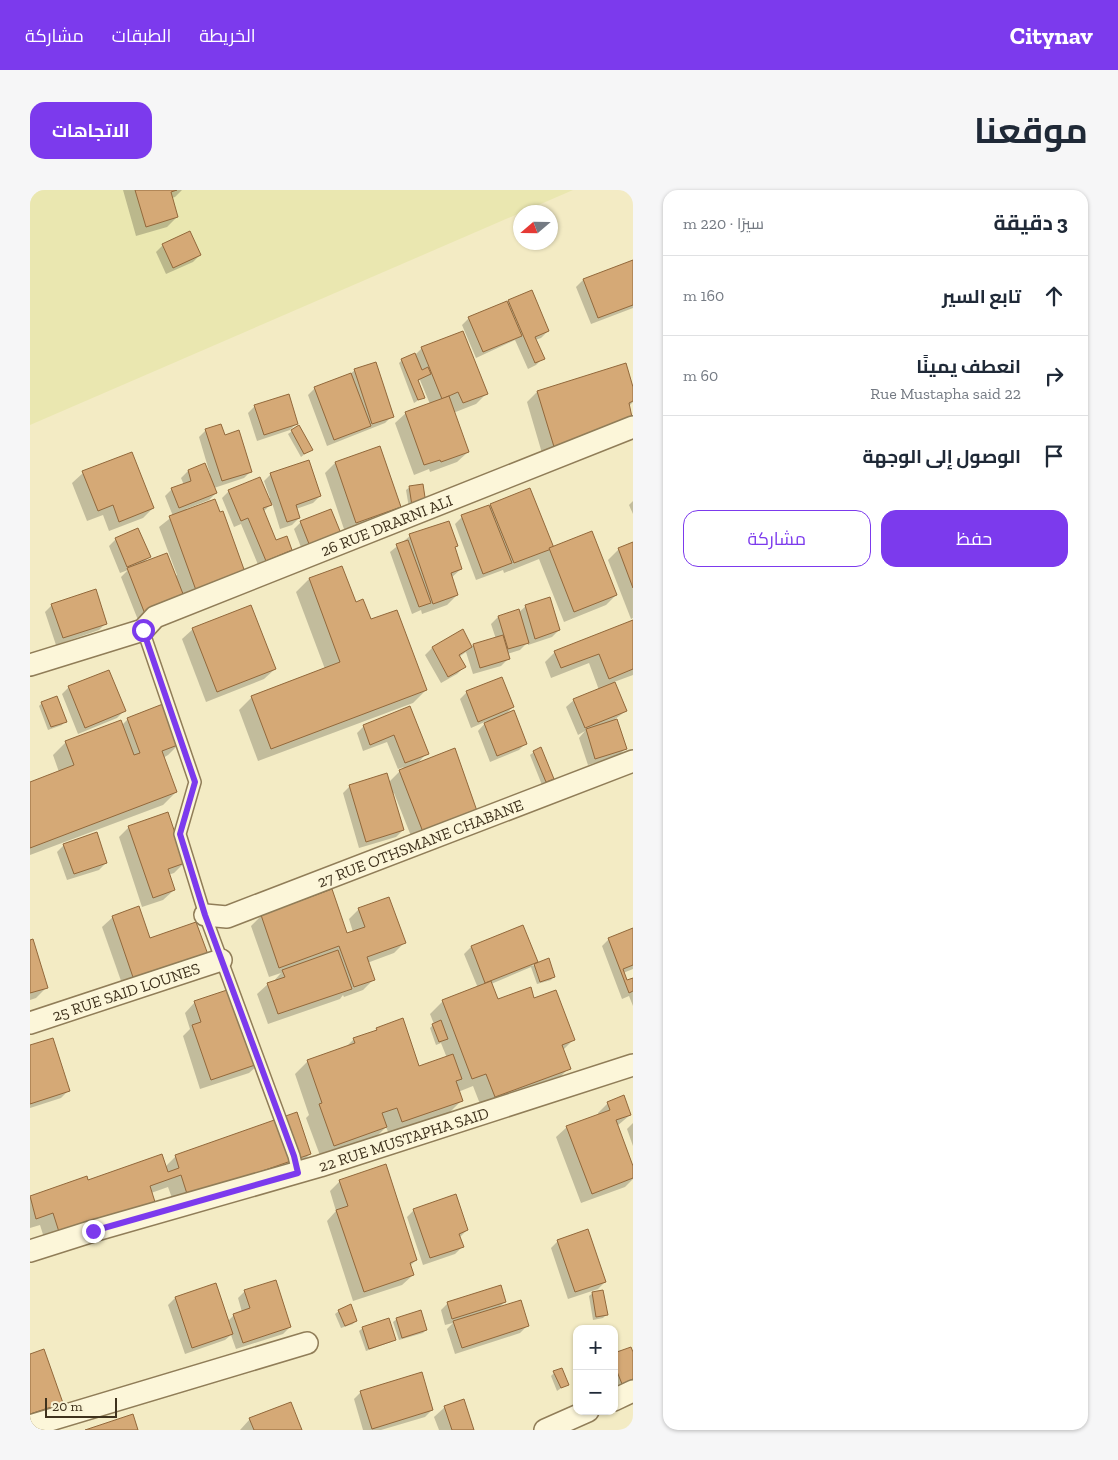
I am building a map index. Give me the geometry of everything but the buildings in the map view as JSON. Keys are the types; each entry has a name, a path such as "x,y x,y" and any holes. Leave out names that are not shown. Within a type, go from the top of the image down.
{"street":[{"name":"26 RUE DRARNI ALI","path":"143,630 155,617 633,427"},
{"path":"30,665 143,630"},
{"name":"27 RUE OTHSMANE CHABANE","path":"205,915 226,917 633,761"},
{"name":"25 RUE SAID LOUNES","path":"30,1023 221,960"},
{"name":"22 RUE MUSTAPHA SAID","path":"30,1251 93,1231 298,1173 633,1065"},
{"path":"30,1426 306,1343"},
{"path":"618,1398 633,1392"},
{"path":"545,1430 579,1415"}],"lane":[{"path":"143,630 195,782 180,834 205,915 291,1147 298,1173"}],"shaded area":[{"path":"30,190 573,190 538,205 513,205 513,216 30,425"}],"route":[{"path":"93,1231 298,1173 294,1156 205,915 180,834 195,782 143,630"}]}
